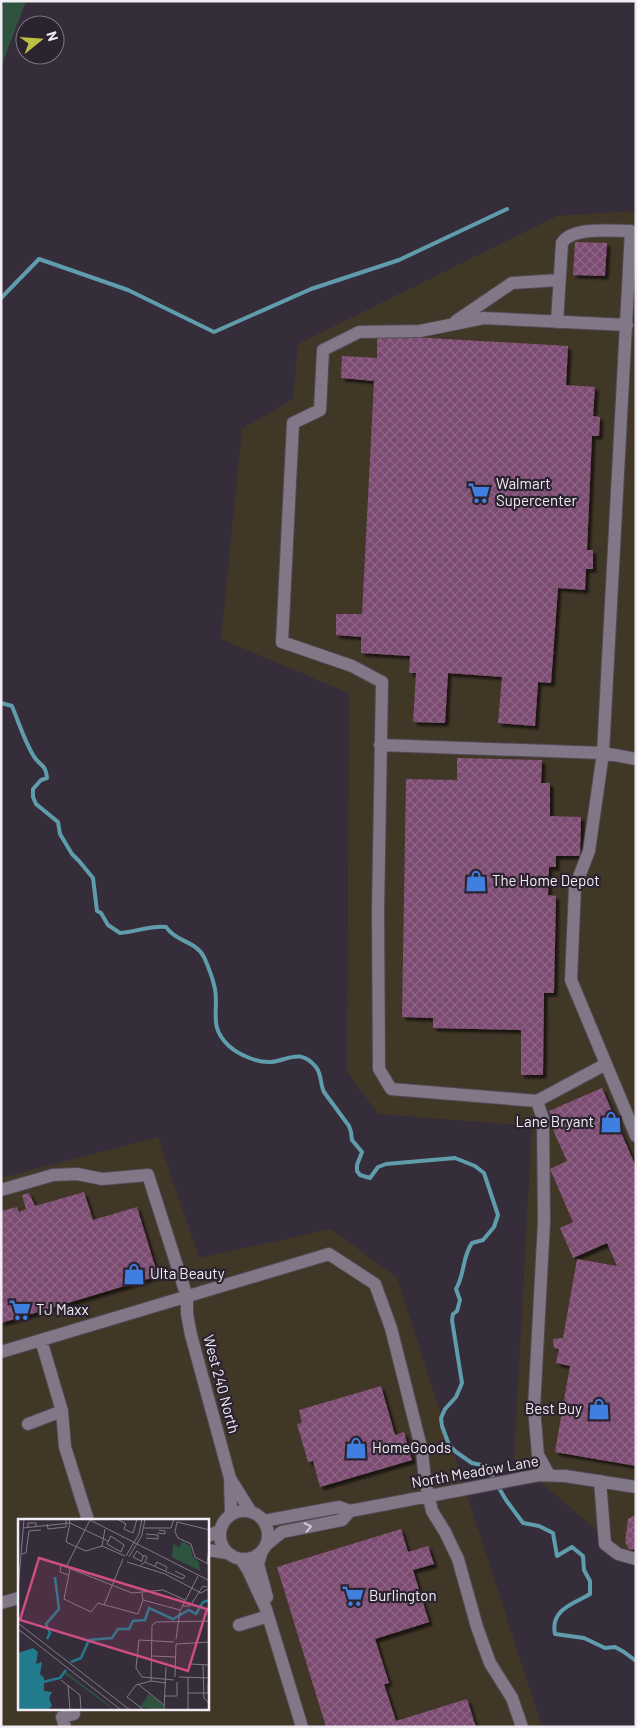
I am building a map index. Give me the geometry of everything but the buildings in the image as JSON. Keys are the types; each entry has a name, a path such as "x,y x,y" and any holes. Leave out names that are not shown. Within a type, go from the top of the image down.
{"street":[{"path":"557,322 562,243 565,238 579,232 631,231 633,276 627,325 604,753 589,851 575,887 572,980 636,1136"},
{"path":"454,323 512,283 559,280"},
{"path":"606,1064 537,1101 391,1089 379,1069 378,911 382,682 352,666 282,642 293,423 320,410 323,350 359,332 420,332 454,323 484,318 627,325"},
{"path":"380,745 604,753 636,759"},
{"path":"537,1101 543,1120 544,1222 534,1408 538,1455 544,1475"},
{"name":"West 240 North","path":"1,1190 54,1175 76,1174 102,1179 148,1175 188,1297 191,1335 230,1478 231,1514"},
{"path":"1,1352 329,1254 375,1284 391,1328 422,1451 428,1496 432,1510 458,1559 477,1627 490,1663 512,1698 522,1727"},
{"path":"41,1340 62,1411 65,1447 88,1519"},
{"path":"28,1424 62,1411"},
{"name":"North Meadow Lane","path":"264,1521 338,1507 350,1511 544,1475 636,1487"},
{"name":"West 240 North","path":"230,1478 251,1512"},
{"path":"600,1481 605,1544 618,1554 636,1559"},
{"path":"227,1553 213,1533 231,1514 237,1511 251,1512 258,1515 264,1521 268,1537 258,1564 267,1598 267,1613"},
{"name":"North Meadow Lane","path":"264,1548 282,1532 342,1520 350,1511"},
{"path":"209,1550 227,1553 241,1559 252,1558 264,1548"},
{"path":"241,1559 248,1570 267,1613 302,1727"},
{"path":"1,1604 18,1598"},
{"path":"239,1625 267,1613"},
{"path":"65,1727 62,1717 74,1714"}],"shaded area":[{"path":"636,211 636,1564 514,1459 532,1126 378,1114 347,1071 349,693 221,639 242,429 293,399 298,344 557,216"},
{"path":"158,1137 199,1258 331,1229 397,1278 542,1727 1,1727 1,1178"}],"green space":[{"path":"5,1 26,1 21,15 15,15 15,30 1,67 1,10"}],"waterway":[{"path":"1,298 39,259 128,290 214,332 311,289 399,260 507,209"},
{"path":"1,703 12,706 35,759 44,767 47,778 41,780 33,789 33,797 36,804 58,822 60,834 72,854 93,878 97,911 101,913 108,925 120,933 166,927 175,936 191,944 200,952 209,968 215,989 216,1025 223,1039 233,1049 249,1058 266,1062 294,1057 305,1058 316,1067 324,1092 349,1126 352,1140 362,1152 357,1165 357,1171 360,1175 370,1178 378,1167 386,1164 455,1158 475,1166 484,1173 498,1215 494,1227 483,1240 472,1243 469,1248 456,1289 460,1300 452,1320 462,1383 456,1397 445,1409 441,1418 442,1426 449,1445 456,1452 472,1463 486,1466 506,1500 523,1523 539,1526 553,1533 557,1556 572,1547 583,1556 584,1570 590,1581 590,1594 571,1604 560,1613 554,1626 555,1634 584,1638 605,1648 615,1647 636,1661"}],"place":[{"name":"Walmart Supercenter","path":"479,493"},
{"name":"The Home Depot","path":"476,881"},
{"name":"Lane Bryant","path":"611,1122"},
{"name":"Ulta Beauty","path":"134,1274"},
{"name":"TJ Maxx","path":"20,1310"},
{"name":"Best Buy","path":"599,1409"},
{"name":"HomeGoods","path":"356,1448"},
{"name":"Burlington","path":"353,1596"}]}
